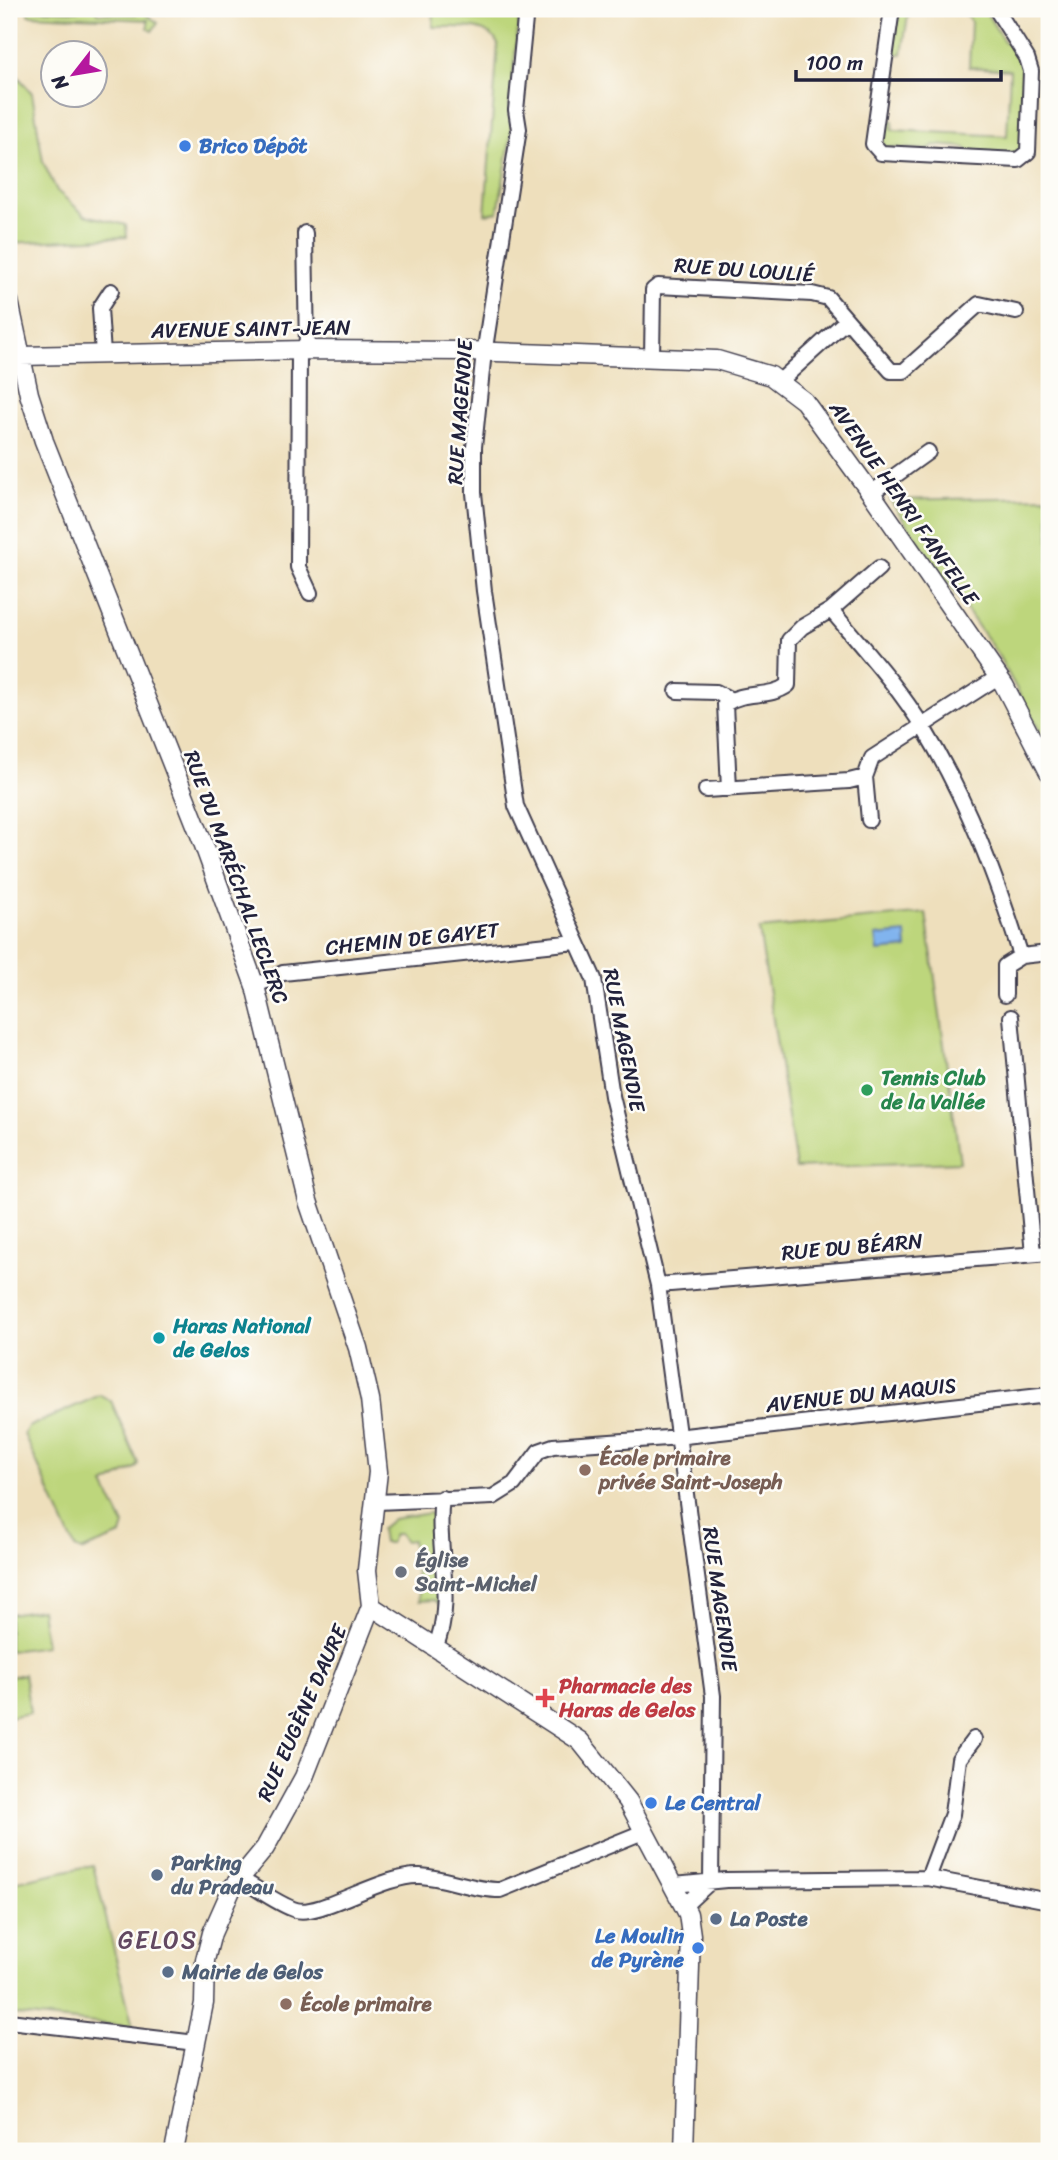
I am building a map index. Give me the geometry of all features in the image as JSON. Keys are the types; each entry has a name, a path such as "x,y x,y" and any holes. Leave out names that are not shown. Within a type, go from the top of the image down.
{"street":[{"name":"RUE MAGENDIE","path":"526,9 516,110 519,129 484,352 474,447 474,493 484,591 509,775 526,833 594,979 612,1096 658,1285 713,1696 711,1881"},
{"path":"892,9 873,144 876,148 881,153 1018,160 1028,152 1031,71 1027,58 996,9"},
{"path":"305,233 298,568 310,593"},
{"name":"RUE DU LOULIÉ","path":"652,357 653,290 659,286 812,294 828,298 891,371 898,372 904,371 979,304 1016,312"},
{"path":"103,355 100,308 111,291"},
{"name":"RUE DU MARÉCHAL LECLERC","path":"9,301 20,356 44,442 202,840 256,986 308,1201 358,1348 375,1435 377,1502 368,1570 372,1606"},
{"path":"779,382 847,320"},
{"name":"AVENUE SAINT-JEAN","path":"20,356 303,350 484,352"},
{"name":"AVENUE HENRI FANFELLE","path":"484,352 718,360 744,366 779,382 804,401 871,493 998,677 1049,772"},
{"path":"871,493 928,452"},
{"path":"729,789 725,704 731,700 777,694 788,685 789,640 813,617 831,610 879,568"},
{"path":"831,610 923,727 965,802 997,882 1021,956"},
{"path":"869,820 865,777 872,758 998,677"},
{"path":"677,691 716,692 731,700"},
{"path":"706,790 849,781 865,777"},
{"name":"CHEMIN DE GAYET","path":"256,986 283,974 576,942"},
{"path":"1005,995 1005,966 1021,956 1049,953"},
{"path":"1011,1017 1033,1254"},
{"name":"RUE DU BÉARN","path":"658,1285 1049,1253"},
{"name":"AVENUE DU MAQUIS","path":"377,1502 493,1497 514,1484 540,1451 553,1446 677,1436 1049,1395"},
{"path":"435,1648 443,1631 445,1604 442,1498"},
{"path":"372,1606 580,1741 628,1801 685,1905 691,1935 684,2151"},
{"name":"RUE EUGÈNE DAURE","path":"174,2151 204,2003 205,1960 222,1907 239,1878 265,1848 304,1777 372,1606"},
{"path":"928,1878 953,1814 958,1759 974,1739"},
{"path":"239,1878 297,1910 311,1910 370,1886 420,1876 481,1890 500,1890 643,1832"},
{"path":"674,1885 711,1881 928,1878 1049,1901"},
{"path":"685,1905 711,1881"},
{"path":"9,2021 196,2043"}],"green space":[{"path":"27,9 97,9 98,13 136,14 139,9 158,23 152,31 148,28 148,20 29,15"},
{"path":"434,9 520,9 509,111 512,129 498,212 485,214 498,44 493,37 478,29 433,27"},
{"path":"899,9 909,9 902,54 893,54"},
{"path":"963,9 984,9 1005,43 1012,44 1024,66 1022,150 1014,154 969,152 964,147 934,145 928,150 885,147 882,139 884,120 893,121 892,130 1007,136 1010,70 969,67 971,22"},
{"path":"9,66 32,93 43,162 57,191 85,215 126,225 127,237 10,243"},
{"path":"1049,497 1049,748 998,655 890,500"},
{"name":"Tennis Club de la Vallée","path":"926,913 960,1162 796,1168 759,929"},
{"path":"100,1395 111,1401 138,1463 137,1467 104,1485 124,1525 121,1535 81,1551 75,1548 24,1434 28,1427"},
{"path":"430,1513 438,1520 440,1605 435,1600 419,1601 412,1540 404,1541 400,1534 394,1534 390,1543 383,1543 381,1529 393,1519"},
{"path":"41,1609 46,1646 9,1651 9,1614"},
{"path":"24,1674 30,1713 9,1717 9,1677"},
{"path":"93,1865 133,2027 9,2014 9,1883"}],"water":[{"path":"906,933 907,948 878,951 876,936"}],"place":[{"name":"Brico Dépôt","path":"185,146"},
{"name":"Tennis Club de la Vallée","path":"867,1090"},
{"name":"Haras National de Gelos","path":"159,1338"},
{"name":"École primaire privée Saint-Joseph","path":"585,1470"},
{"name":"Église Saint-Michel","path":"401,1572"},
{"name":"Pharmacie des Haras de Gelos","path":"545,1698"},
{"name":"Le Central","path":"651,1803"},
{"name":"Parking du Pradeau","path":"157,1875"},
{"name":"La Poste","path":"716,1919"},
{"name":"Le Moulin de Pyrène","path":"698,1948"},
{"name":"Mairie de Gelos","path":"168,1972"},
{"name":"École primaire","path":"286,2004"}],"district":[{"name":"GELOS","path":"158,1940"}]}
